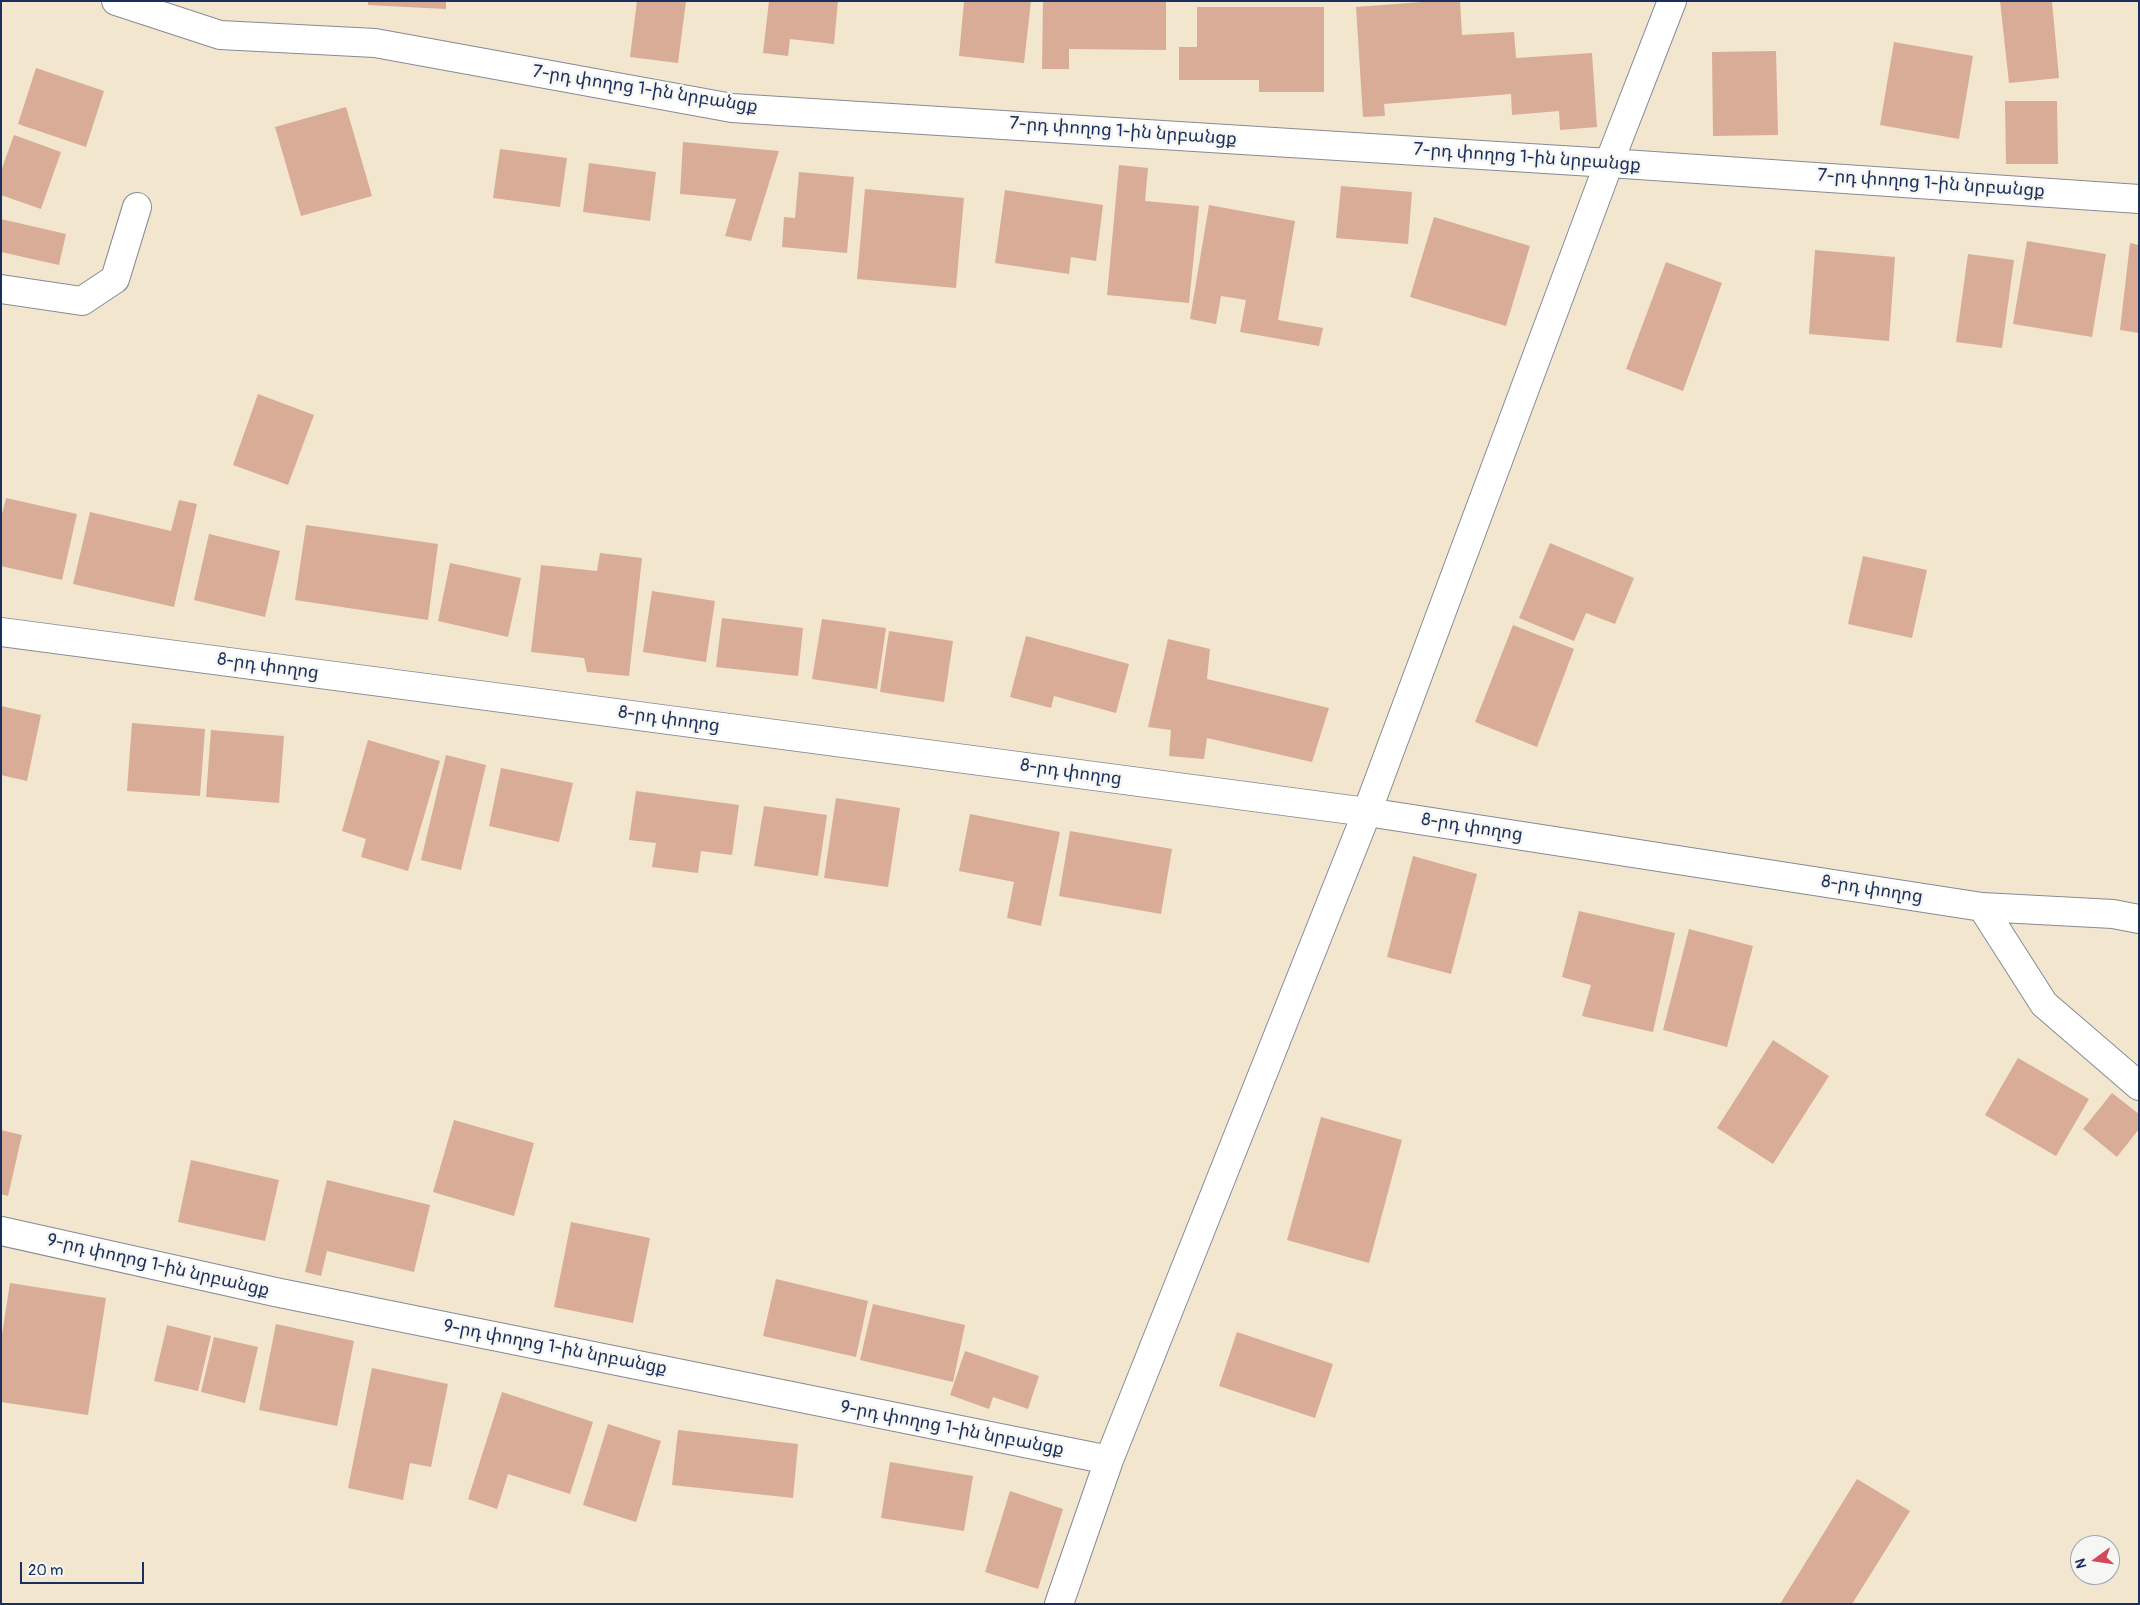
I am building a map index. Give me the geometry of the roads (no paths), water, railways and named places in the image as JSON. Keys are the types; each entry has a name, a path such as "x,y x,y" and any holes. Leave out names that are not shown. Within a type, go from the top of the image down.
{"street":[{"name":"7-րդ փողոց 1-ին նրբանցք","path":"116,1 220,34 374,43 732,108 1609,163 2139,199"},
{"path":"1059,1604 1109,1460 1368,812 1609,163 1672,1"},
{"path":"1,289 82,301 115,278 137,206"},
{"name":"8-րդ փողոց","path":"1,632 1368,812 1982,907 2113,914 2139,919"},
{"path":"1982,907 2044,1004 2139,1086"},
{"name":"9-րդ փողոց 1-ին նրբանցք","path":"1,1231 285,1294 1109,1460"}]}
